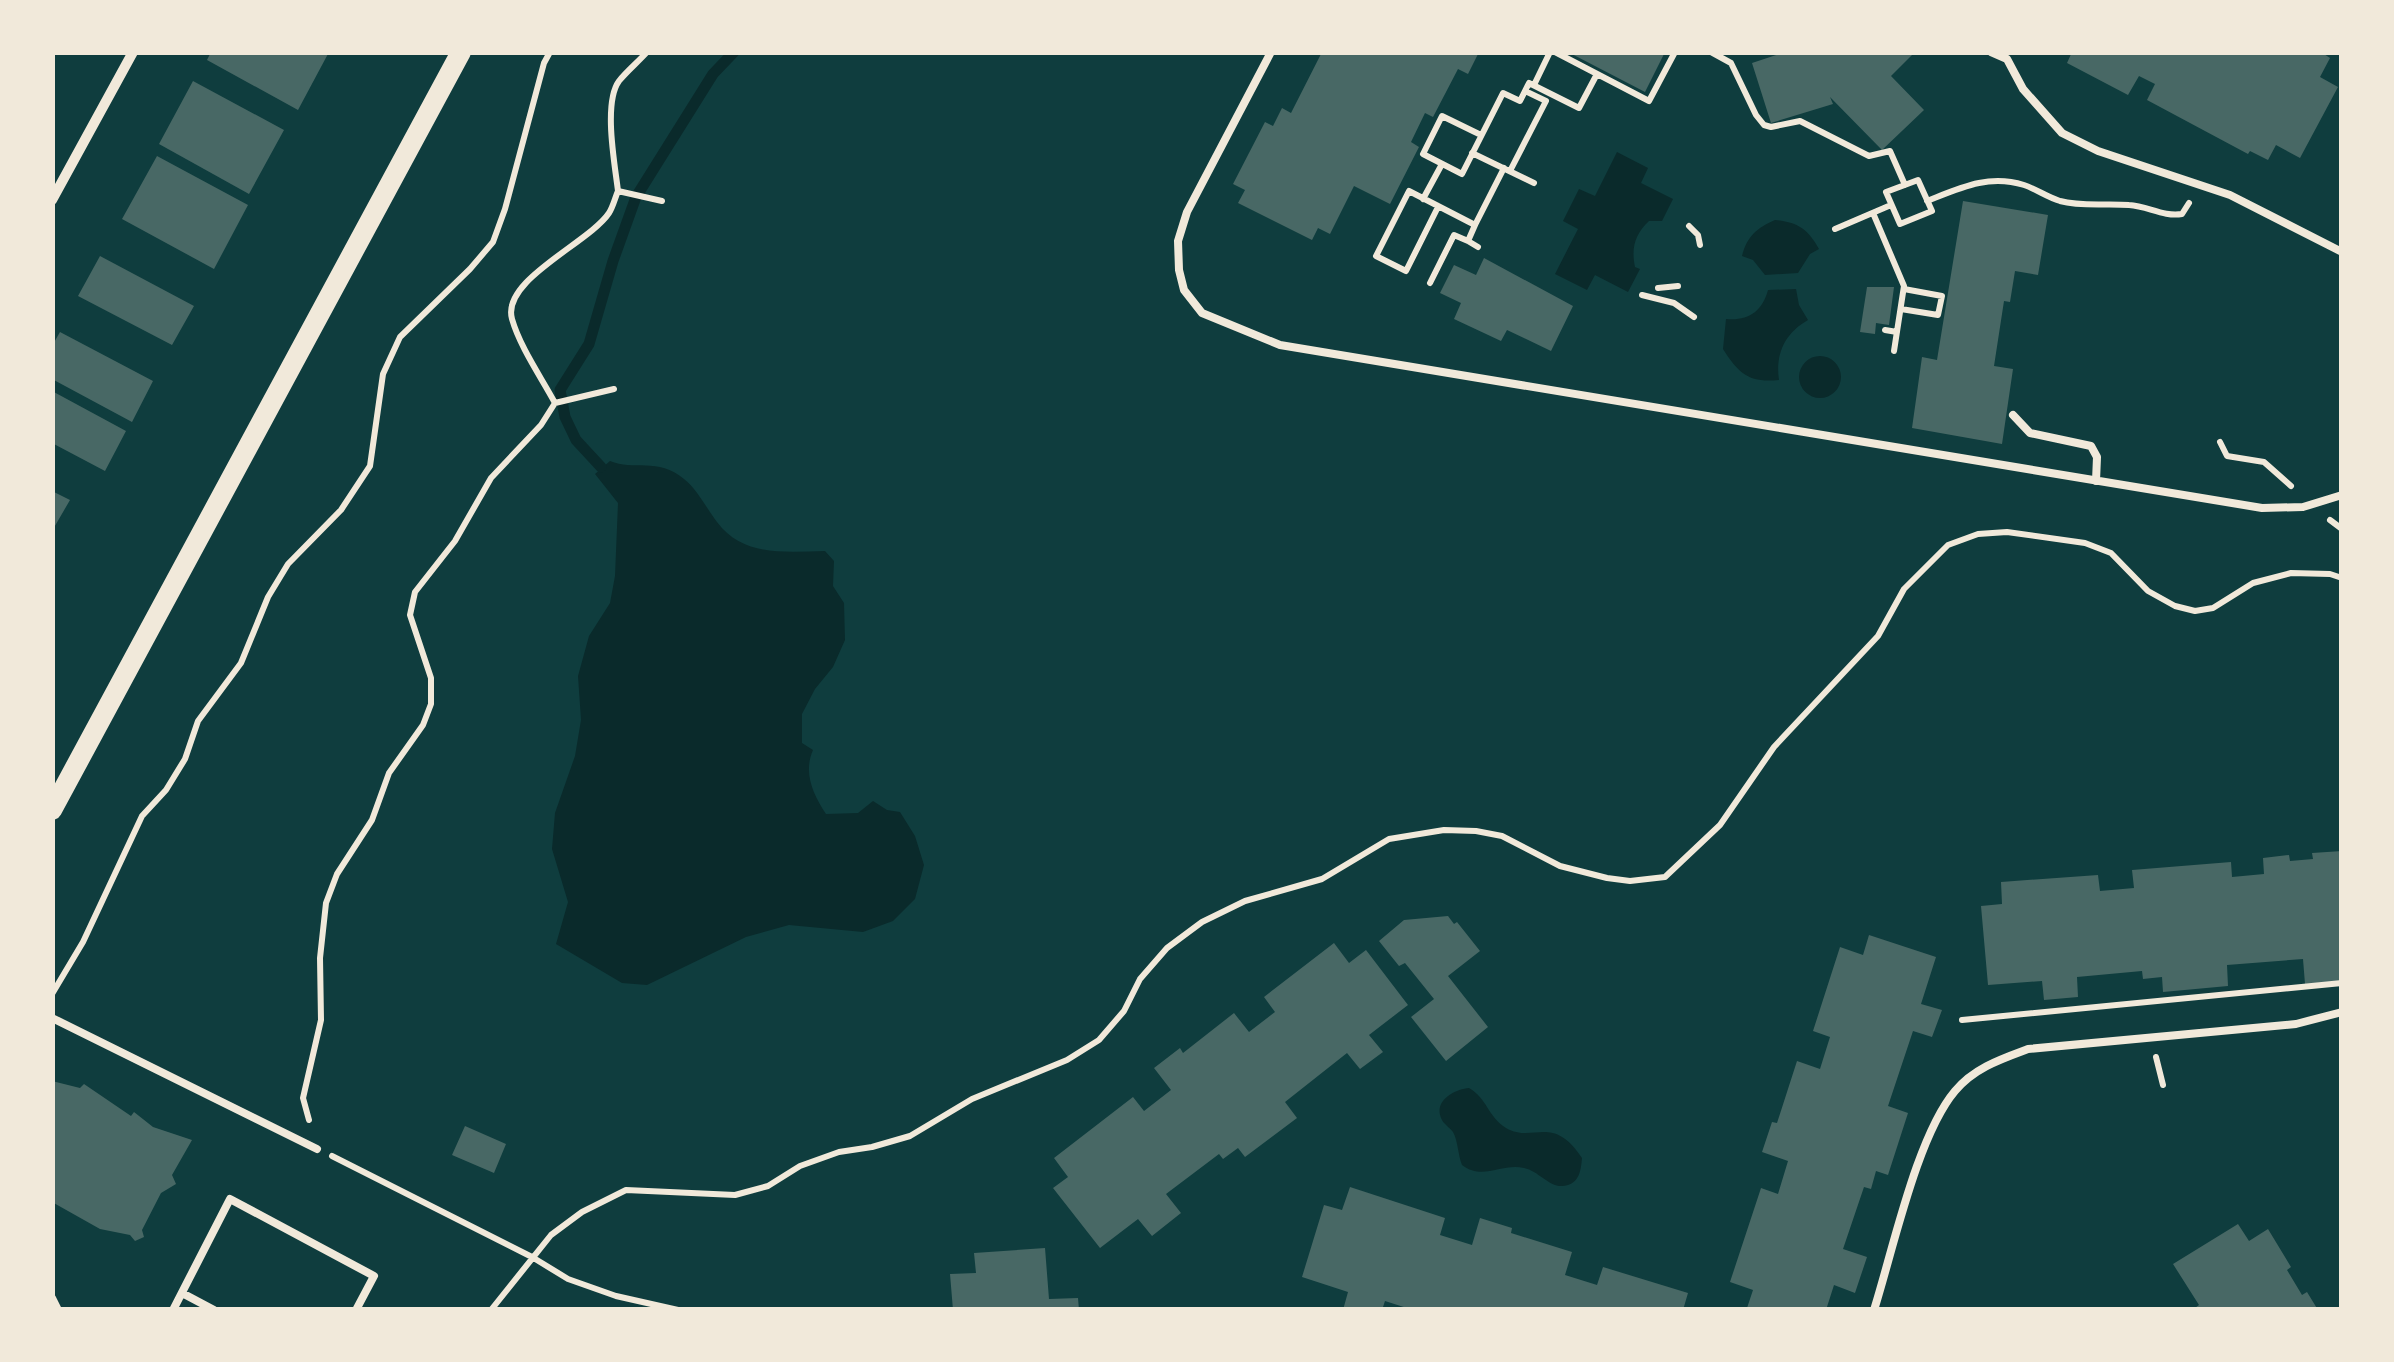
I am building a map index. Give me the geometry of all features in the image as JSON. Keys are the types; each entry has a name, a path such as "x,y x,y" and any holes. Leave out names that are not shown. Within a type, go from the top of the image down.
{"main road":[{"path":"52,810 461,52"}],"street":[{"path":"52,200 133,52"}],"lane":[{"path":"1271,52 1187,212 1178,242 1184,290 1202,313 1280,346 2262,508 2302,507 2342,495"},
{"path":"1990,52 2008,56 2023,89 2062,133 2098,151 2230,196 2342,252"},
{"path":"2013,415 2030,433 2091,446 2097,457 2096,481"},
{"path":"1874,1310 1928,1136 1955,1090 1986,1064 2028,1049 2296,1024 2342,1012"},
{"path":"52,1018 317,1148"},
{"path":"173,1310 230,1199 374,1276 356,1310"},
{"path":"182,1293 214,1310"},
{"path":"52,1298 58,1310"}],"path":[{"path":"52,994 83,942 142,816 166,790 185,758 198,721 241,663 268,597 288,564 342,510 370,466 383,374 400,337 493,242 550,52"},
{"path":"554,403 511,317 512,300 530,278 608,214 618,192 611,120 616,84 647,52"},
{"path":"1534,85 1552,52 1650,101 1675,52"},
{"path":"1711,52 1731,63 1764,125 1800,121 1869,156 1890,151 1905,184"},
{"path":"1481,135 1442,116 1423,154 1462,174 1503,92 1520,101 1530,82 1580,108 1597,74"},
{"path":"1468,241 1546,101 1525,91"},
{"path":"1472,153 1534,183"},
{"path":"1424,199 1442,164"},
{"path":"1918,180 1932,212 1900,224 1886,192 1905,184 1918,180"},
{"path":"1927,200 1979,181 2001,180 2060,201 2149,208 2168,216 2182,214 2196,184"},
{"path":"1438,207 1406,271 1376,256 1409,191 1475,225"},
{"path":"618,192 662,201"},
{"path":"1836,229 1891,204"},
{"path":"1873,213 1904,289 1894,351"},
{"path":"1689,226 1698,235 1700,246"},
{"path":"1430,283 1454,235 1478,246"},
{"path":"1658,288 1678,286"},
{"path":"1901,308 1938,315 1943,306 1942,296 1904,289"},
{"path":"1642,295 1674,303 1694,317"},
{"path":"1886,330 1897,332"},
{"path":"614,389 554,403 540,425 490,478 455,541 414,592 410,615 431,678 431,704 423,725 389,773 372,820 337,874 326,903 320,958 321,1020 303,1098 317,1148 532,1256 568,1279 616,1296 678,1310"},
{"path":"491,1310 551,1235 582,1212 626,1190 736,1195 768,1186 800,1166 910,1136 972,1099 1067,1060 1099,1040 1124,1011 1140,979 1158,958 1202,922 1245,901 1322,879 1390,839 1444,830 1476,831 1502,836 1560,866 1608,878 1630,881 1665,877 1720,826 1774,747 1878,636 1904,589 1948,545 1978,534 2006,532 2085,544 2111,553 2148,591 2175,606 2195,611 2214,608 2253,583 2290,574 2330,574 2342,578"},
{"path":"1962,1020 2342,983"}],"water":[{"path":"1617,152 1648,168 1641,183 1673,199 1662,221 1649,221 1637,236 1634,260 1635,267 1640,269 1628,292 1595,275 1587,290 1555,274 1578,229 1563,221 1579,189 1595,196"},
{"path":"1775,220 1801,228 1819,249 1810,254 1798,273 1765,275 1753,260 1742,256 1754,234"},
{"path":"1796,289 1808,320 1783,345 1779,380 1746,375 1723,349 1726,319 1753,314 1768,290"},
{"path":"1820,356 1835,362 1841,377 1835,392 1820,398 1805,392 1799,377 1805,362"},
{"path":"610,461 674,472 689,483 727,533 752,547 825,551 834,561 833,586 844,603 845,640 833,667 802,714 802,743 813,750 811,783 826,814 858,813 873,801 887,810 900,812 915,836 924,865 915,899 893,921 863,932 789,925 746,937 647,985 622,983 556,944 568,902 552,849 555,813 575,756 581,720 578,676 589,636 610,603 615,576 618,503 595,474"},
{"path":"1469,1088 1506,1128 1552,1133 1571,1144 1582,1158 1575,1181 1562,1186 1524,1168 1477,1172 1462,1165 1455,1136 1442,1120 1440,1107 1452,1094"}],"building":[{"path":"211,52 329,52 298,110 207,60"},
{"path":"1322,52 1479,52 1468,74 1458,69 1433,117 1425,113 1411,142 1419,147 1390,204 1354,186 1330,234 1318,228 1312,240 1238,203 1245,190 1233,184 1265,122 1273,126 1282,108 1291,113"},
{"path":"1568,52 1665,52 1645,92"},
{"path":"1785,52 1915,52 1891,76 1924,110 1882,150 1830,97 1833,104 1771,123 1752,63"},
{"path":"2072,52 2321,52 2330,58 2320,77 2338,87 2300,158 2276,145 2268,160 2250,151 2248,154 2147,100 2155,84 2139,76 2128,95 2067,63"},
{"path":"193,81 284,130 249,194 159,144"},
{"path":"157,156 248,205 214,269 122,219"},
{"path":"1963,201 2048,215 2038,275 2015,271 2010,302 2004,301 1994,366 2013,369 2002,444 1912,428 1922,357 1937,360"},
{"path":"100,256 194,306 172,345 78,296"},
{"path":"1484,258 1573,306 1551,351 1507,330 1501,341 1454,319 1461,303 1440,293 1454,265 1476,275"},
{"path":"1867,287 1894,287 1889,325 1876,323 1875,334 1860,332"},
{"path":"60,332 153,381 132,422 52,379 52,346"},
{"path":"52,391 126,431 105,471 52,443"},
{"path":"52,491 70,500 52,531"},
{"path":"2342,851 2341,981 2305,984 2303,959 2227,965 2228,986 2163,992 2162,977 2143,979 2142,971 2077,977 2078,997 2044,1000 2042,981 1988,985 1981,906 2002,904 2001,882 2098,875 2100,891 2134,888 2132,870 2231,862 2232,877 2264,874 2263,858 2289,855 2290,861 2313,859 2312,853"},
{"path":"1448,916 1480,951 1448,976 1488,1027 1446,1061 1411,1017 1434,999 1405,963 1399,966 1379,941 1404,920"},
{"path":"1869,935 1936,957 1921,1004 1942,1010 1932,1037 1913,1031 1888,1106 1908,1113 1888,1175 1876,1171 1871,1189 1864,1187 1843,1249 1867,1257 1855,1293 1834,1285 1826,1310 1753,1310 1747,1308 1753,1290 1730,1282 1761,1188 1778,1194 1788,1161 1762,1152 1772,1122 1777,1123 1797,1061 1820,1069 1830,1037 1813,1031 1840,947 1863,955"},
{"path":"1334,943 1349,963 1366,950 1408,1005 1369,1035 1383,1052 1360,1069 1347,1053 1285,1102 1297,1118 1245,1157 1238,1148 1223,1159 1219,1154 1166,1194 1181,1213 1152,1236 1138,1219 1100,1248 1053,1188 1068,1177 1054,1158 1133,1097 1144,1111 1171,1090 1154,1068 1180,1048 1183,1053 1234,1013 1249,1032 1275,1012 1264,997"},
{"path":"52,1081 80,1088 84,1084 131,1116 134,1112 153,1127 192,1140 172,1175 176,1184 161,1193 142,1230 144,1237 135,1241 130,1235 100,1229 52,1202"},
{"path":"465,1126 506,1144 494,1173 452,1155"},
{"path":"1350,1187 1445,1218 1440,1235 1472,1245 1480,1218 1512,1228 1511,1233 1572,1252 1565,1275 1597,1285 1603,1267 1688,1293 1683,1310 1413,1310 1385,1301 1382,1310 1343,1310 1348,1292 1302,1277 1324,1205 1342,1210"},
{"path":"2238,1224 2249,1241 2268,1229 2291,1267 2287,1270 2302,1295 2307,1292 2318,1310 2192,1310 2199,1305 2173,1264"},
{"path":"1045,1248 1049,1299 1078,1298 1079,1310 953,1310 950,1274 976,1273 974,1253"}],"waterway":[{"path":"601,467 576,440 565,417 560,390 589,344 636,197 713,74 734,52"}]}
